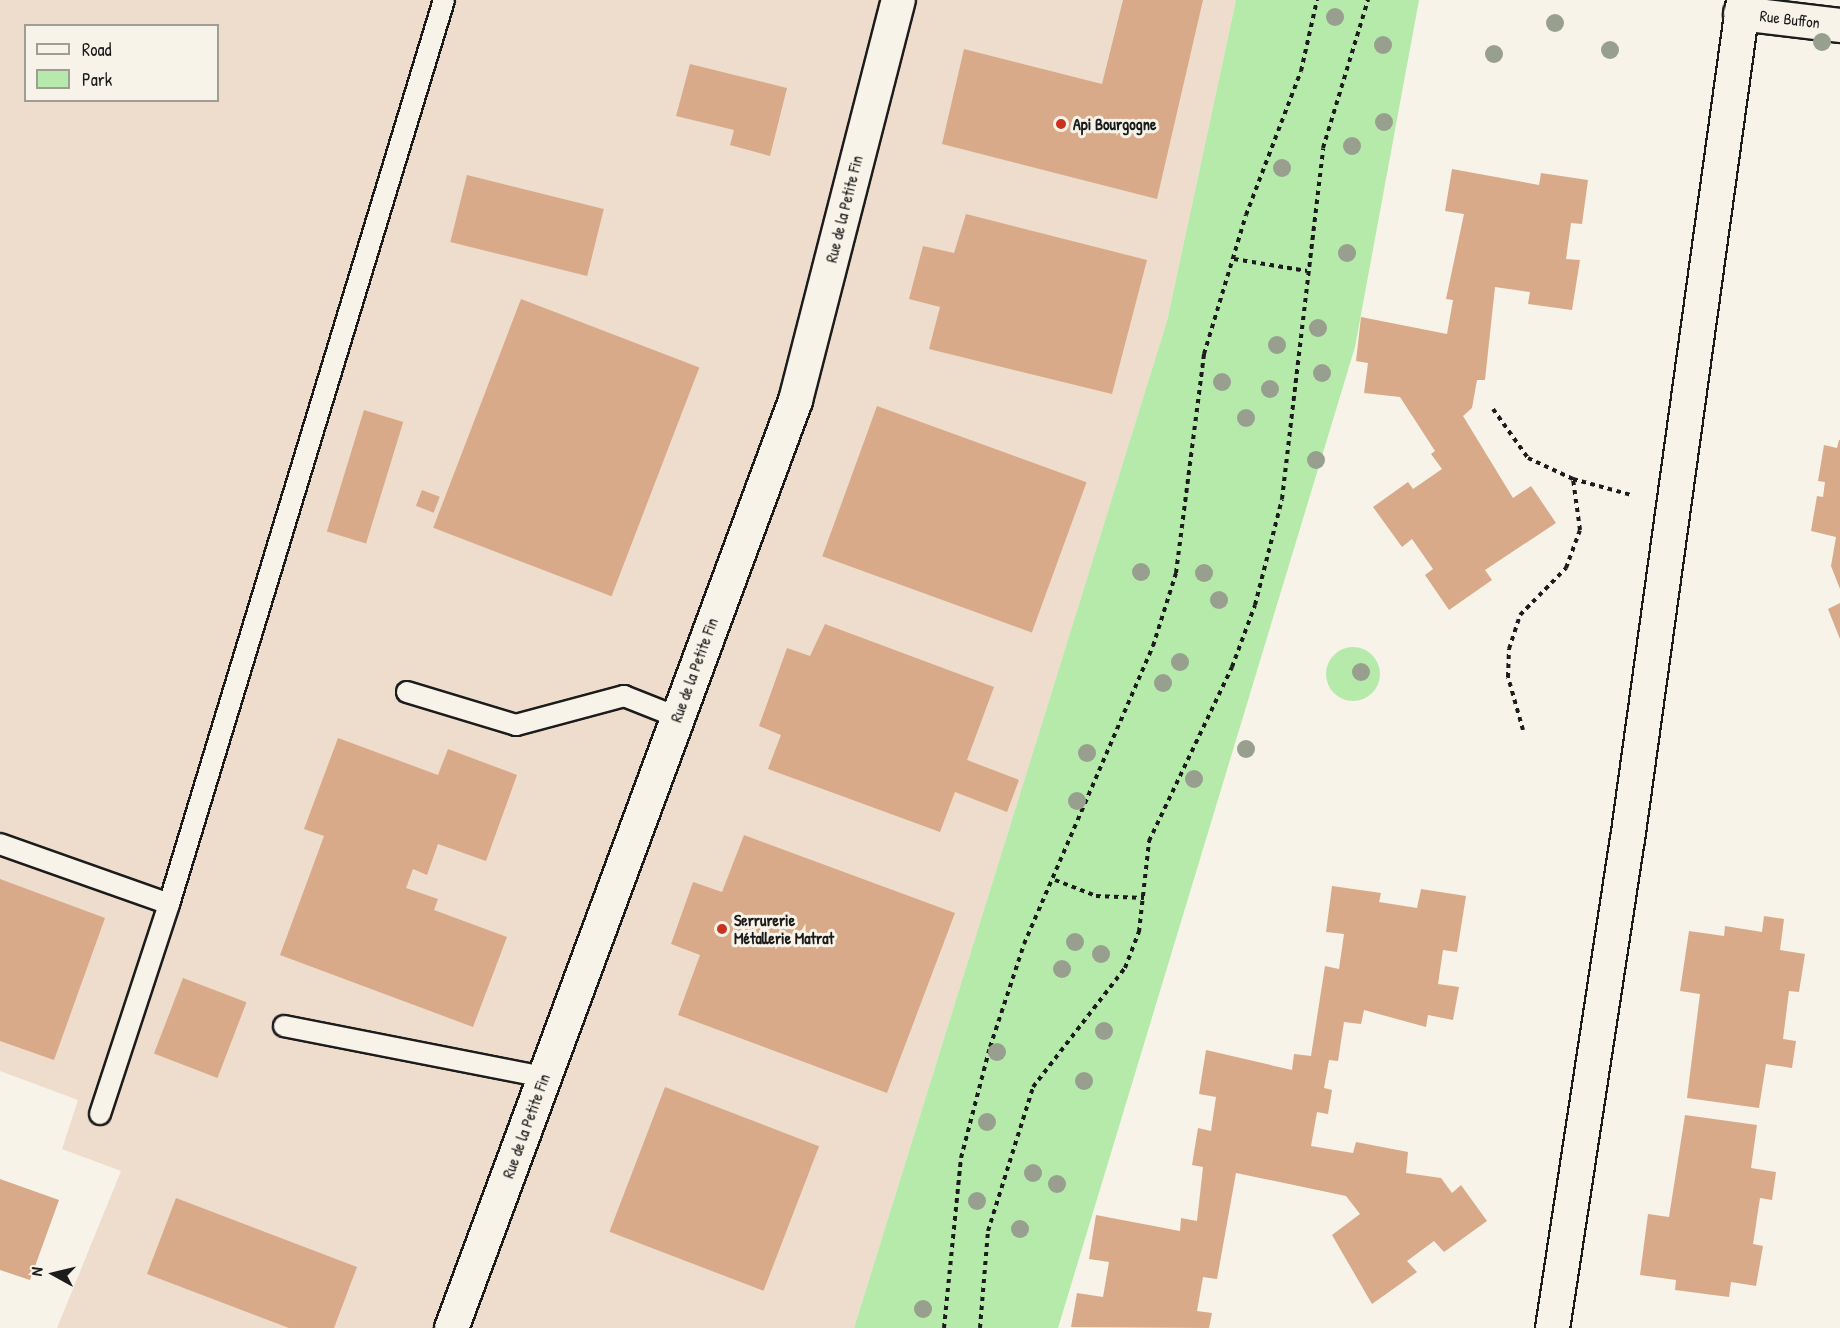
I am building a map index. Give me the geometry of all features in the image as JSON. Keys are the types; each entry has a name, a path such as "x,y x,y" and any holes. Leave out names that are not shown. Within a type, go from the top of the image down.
{"street":[{"name":"Rue de la Petite Fin","path":"451,1328 795,400 892,1"},
{"name":"Rue Buffon","path":"1741,7 1840,25"},
{"path":"1552,1328 1628,827 1741,7"}],"lane":[{"path":"100,1114 169,904 444,0"},
{"path":"407,692 516,725 624,696 677,717"},
{"path":"0,844 169,904"},
{"path":"284,1026 544,1077"}],"path":[{"path":"944,1328 961,1158 1024,944 1056,880 1154,646 1176,573 1194,409 1234,259 1301,71 1317,0"},
{"path":"980,1328 988,1231 1034,1087 1125,968 1144,898 1149,841 1232,667 1255,605 1282,499 1323,148 1368,0"},
{"path":"1234,259 1307,271"},
{"path":"1492,409 1528,458 1573,479 1630,495"},
{"path":"1523,730 1508,677 1509,649 1520,615 1566,568 1580,530 1573,479"},
{"path":"1056,880 1096,896 1144,898"}],"shaded area":[{"path":"0,0 1236,0 1167,321 854,1328 57,1328 121,1171 62,1149 78,1100 0,1071"}],"green space":[{"path":"1236,0 1419,0 1355,347 1058,1328 854,1328 1167,321"},
{"path":"1353,647 1363,649 1372,655 1378,664 1380,674 1378,684 1372,693 1363,699 1353,701 1343,699 1334,693 1328,684 1326,674 1328,664 1334,655 1343,649"}],"building":[{"name":"Api Bourgogne","path":"1123,0 1203,0 1157,199 942,144 964,49 1102,84"},
{"path":"690,64 787,88 770,156 730,145 734,130 676,116"},
{"path":"1452,169 1539,185 1541,173 1588,180 1582,224 1571,223 1566,259 1580,260 1572,310 1528,304 1530,292 1495,287 1485,380 1477,380 1472,408 1463,416 1513,498 1531,486 1556,523 1485,570 1492,580 1449,610 1425,575 1433,569 1412,539 1402,547 1373,507 1408,482 1413,489 1442,469 1431,454 1435,451 1400,397 1364,393 1368,363 1356,361 1361,317 1447,334 1453,300 1446,299 1464,214 1445,211"},
{"path":"467,175 604,209 587,276 450,242"},
{"path":"966,214 1147,260 1112,394 929,349 940,307 909,299 923,246 954,253"},
{"path":"521,299 699,367 612,596 433,528"},
{"path":"877,406 1087,482 1032,633 822,556"},
{"path":"364,410 403,422 366,543 327,531"},
{"path":"1839,440 1840,589 1831,566 1836,537 1811,531 1817,496 1823,497 1825,482 1818,481 1824,445 1837,448"},
{"path":"422,490 440,497 434,513 416,506"},
{"path":"1840,603 1840,639 1828,609"},
{"path":"825,624 994,687 967,760 1019,780 1007,812 955,792 940,832 768,769 781,735 759,726 787,648 810,656"},
{"path":"338,738 438,775 448,749 517,775 486,861 438,844 427,875 413,869 406,888 438,899 434,910 507,937 473,1027 280,955 324,836 304,829"},
{"path":"744,835 955,913 887,1093 678,1015 700,955 671,944 693,882 722,892"},
{"path":"0,879 105,918 54,1060 0,1041"},
{"path":"1332,886 1381,893 1379,902 1417,908 1421,889 1466,896 1457,952 1443,950 1438,984 1459,987 1453,1020 1428,1015 1426,1027 1364,1010 1361,1024 1344,1022 1338,1061 1329,1060 1324,1088 1332,1090 1328,1114 1317,1112 1311,1146 1353,1153 1356,1142 1408,1152 1406,1173 1441,1178 1452,1193 1461,1185 1487,1221 1444,1252 1434,1241 1407,1261 1417,1272 1372,1304 1332,1235 1360,1214 1346,1196 1236,1173 1217,1279 1203,1277 1197,1311 1212,1313 1209,1328 1071,1327 1077,1293 1103,1297 1109,1262 1089,1259 1096,1215 1180,1231 1181,1218 1197,1221 1203,1167 1192,1165 1198,1128 1211,1131 1216,1097 1199,1094 1206,1050 1292,1070 1294,1054 1311,1056 1325,966 1339,969 1344,934 1326,932"},
{"path":"1764,916 1784,919 1780,950 1805,954 1799,992 1789,991 1783,1039 1796,1041 1792,1068 1766,1064 1759,1108 1687,1098 1700,994 1680,991 1689,931 1724,936 1725,926 1762,932"},
{"path":"183,978 246,1002 217,1078 154,1054"},
{"path":"665,1087 819,1146 763,1291 609,1232"},
{"path":"1685,1115 1757,1125 1751,1168 1776,1172 1772,1200 1760,1198 1753,1244 1763,1246 1756,1286 1731,1282 1729,1297 1675,1290 1676,1280 1640,1275 1648,1214 1669,1217"},
{"path":"0,1179 59,1200 30,1280 0,1270"},
{"path":"176,1198 357,1267 334,1328 289,1328 147,1274"}],"place":[{"name":"Api Bourgogne","path":"1061,124"},
{"name":"Serrurerie Métallerie Matrat","path":"722,929"}]}
